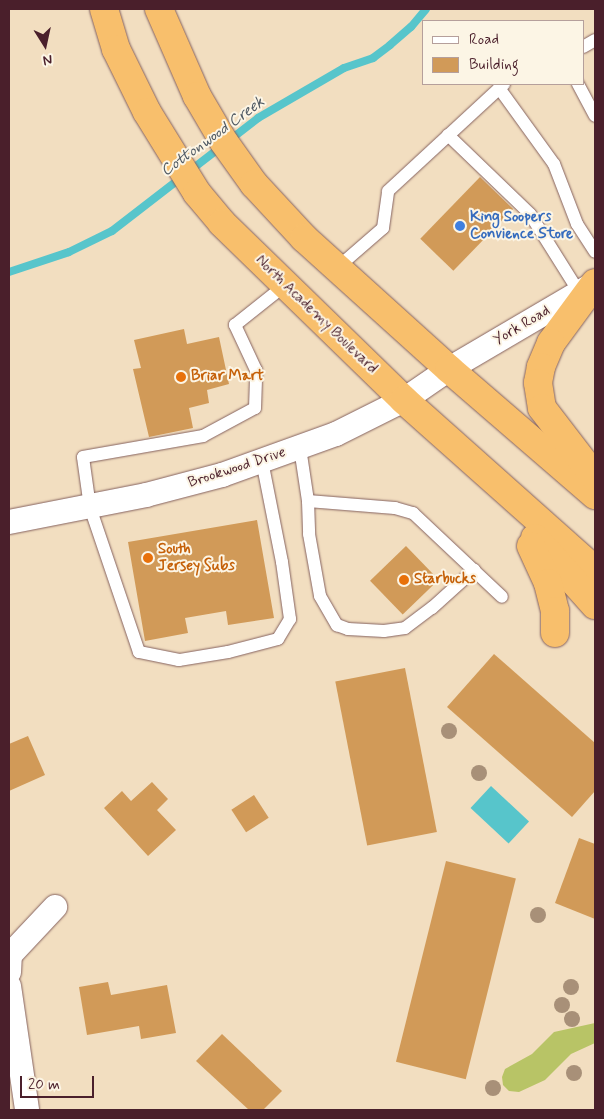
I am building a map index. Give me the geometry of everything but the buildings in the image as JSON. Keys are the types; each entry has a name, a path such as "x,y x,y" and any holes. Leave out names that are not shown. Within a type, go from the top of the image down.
{"highway":[{"name":"North Academy Boulevard","path":"104,9 116,49 148,112 197,193 222,223 278,280 404,400 479,469 595,570"},
{"path":"159,9 197,96 224,142 254,184 304,238 449,369 595,495"},
{"path":"587,288 551,344 541,367 538,383 542,408 595,477"},
{"path":"479,469 504,503 537,555 548,583 555,611 555,633"},
{"path":"504,503 595,605"}],"street":[{"name":"York Road","path":"449,369 587,288"},
{"name":"Brookwood Drive","path":"9,522 90,507 222,475 300,448 336,434 404,400 449,369"},
{"path":"9,972 10,954 55,908"},
{"path":"9,986 27,1110"}],"lane":[{"path":"584,46 595,40"},
{"path":"579,85 595,116"},
{"path":"337,268 383,228 388,191 502,86 554,164 578,224 595,252"},
{"path":"448,135 530,214 587,288"},
{"path":"262,461 282,562 290,619 278,639 228,652 179,660 139,652 90,507 83,457 203,436 255,408 256,370 235,325 278,280"},
{"path":"300,448 308,501 309,534 320,596 336,624 348,629 384,631 405,628 432,608 474,570"},
{"path":"308,501 395,508 413,513 502,597"}],"green space":[{"path":"595,1023 595,1043 571,1054 545,1080 519,1092 509,1091 503,1085 502,1077 505,1069 532,1054 554,1032"}],"water":[{"path":"491,786 529,821 509,843 471,808"}],"waterway":[{"name":"Cottonwood Creek","path":"9,272 69,252 112,231 258,118 344,68 373,58 411,27 426,9"}],"place":[{"name":"King Soopers Convience Store","path":"460,226"},
{"name":"Briar Mart","path":"181,377"},
{"name":"South Jersey Subs","path":"148,558"},
{"name":"Starbucks","path":"404,580"}]}
